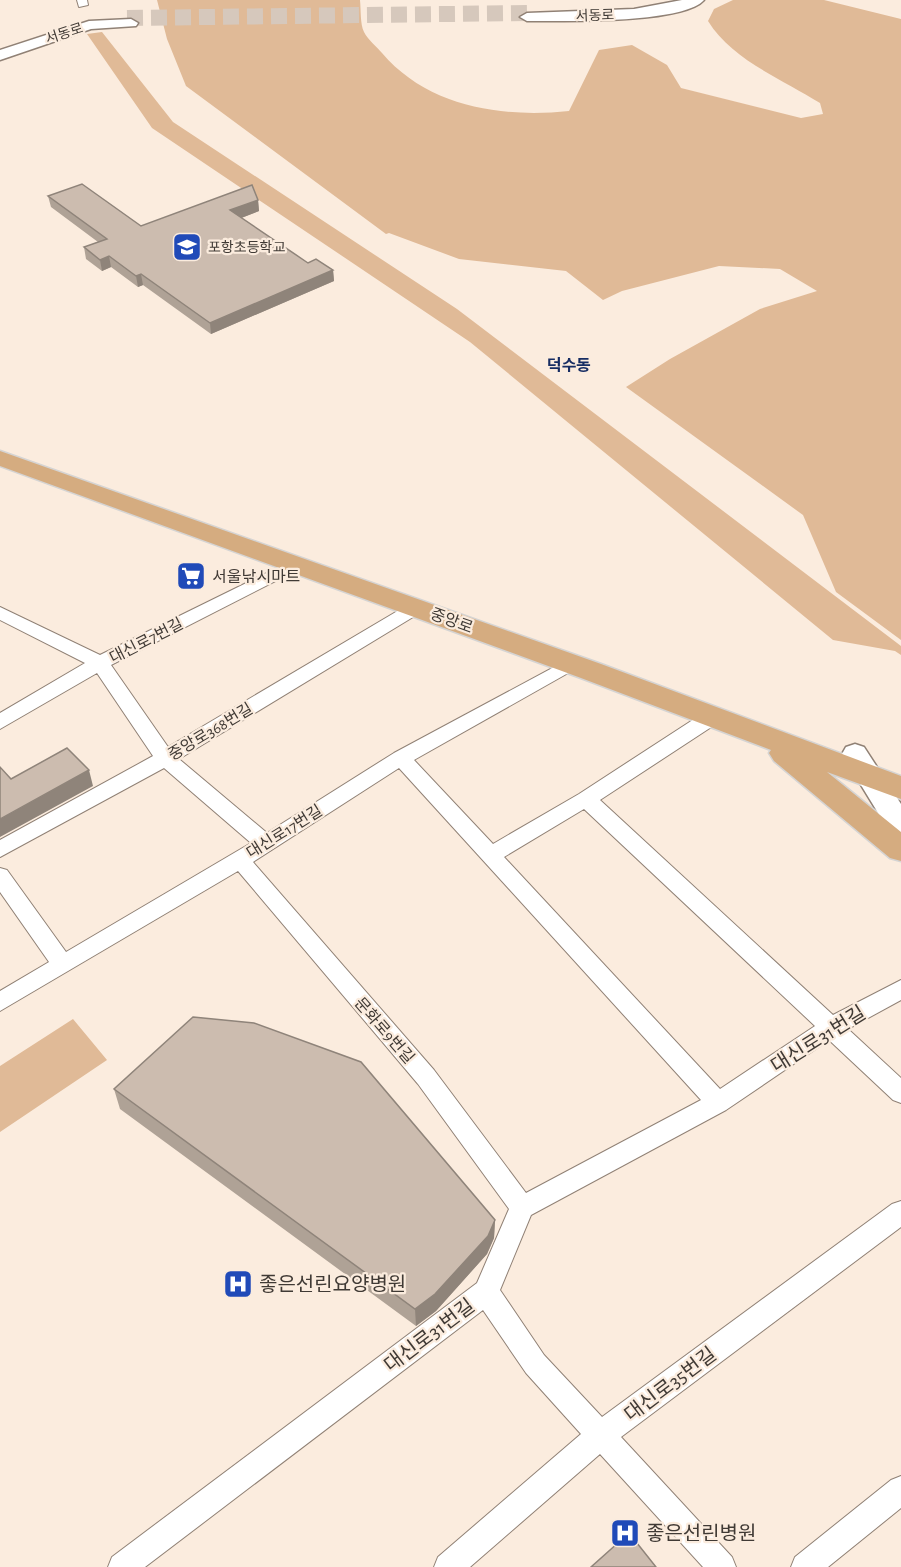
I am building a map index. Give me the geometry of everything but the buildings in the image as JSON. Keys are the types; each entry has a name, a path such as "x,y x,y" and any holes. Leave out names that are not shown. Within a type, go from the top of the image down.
{"main road":[{"name":"서동로","path":"690,0 636,12 527,15 638,13 681,6 697,0"},
{"name":"서동로","path":"0,47 67,25 129,20 88,25 0,55"},
{"name":"중앙로","path":"2,458 763,736 862,765 901,771"},
{"name":"중앙로","path":"2,458 862,765 901,788"},
{"path":"763,736 901,849"},
{"path":"862,765 901,827"}],"street":[{"name":"대신로7번길","path":"0,722 100,663 295,564"},
{"name":"중앙로368번길","path":"0,849 165,758 417,608"},
{"path":"0,613 100,663 165,758 265,843"},
{"name":"대신로17번길","path":"0,1002 240,860 401,758 571,664"},
{"path":"490,855 586,799 712,717"},
{"path":"401,758 718,1103"},
{"path":"586,799 901,1093"},
{"name":"문화로9번길","path":"240,860 426,1077 522,1207"},
{"path":"0,876 63,965"},
{"name":"대신로31번길","path":"122,1567 486,1292 522,1207 718,1103 830,1028 901,989"},
{"name":"대신로35번길","path":"448,1567 601,1435 901,1212"},
{"path":"486,1292 535,1364 722,1567"},
{"path":"805,1567 901,1490"}],"shaded area":[{"path":"157,0 360,0 361,21 370,41 400,71 421,86 468,105 493,110 544,113 569,111 599,50 632,45 667,65 681,88 801,118 823,114 820,103 759,68 730,47 708,21 714,9 733,0 824,0 901,19 901,640 836,592 803,515 626,387 670,359 760,309 817,291 780,269 719,266 622,291 603,300 566,271 459,259 389,233 386,234 186,86 167,39"},
{"path":"102,32 173,122 457,309 901,646 901,655 895,651 833,640 470,342 152,128 87,34"},
{"path":"73,1019 107,1060 0,1132 0,1066"}],"tunnel":[{"path":"127,18 528,13"}],"place":[{"name":"포항초등학교","path":"187,247"},
{"name":"서울낚시마트","path":"191,576"},
{"name":"좋은선린요양병원","path":"238,1284"},
{"name":"좋은선린병원","path":"625,1533"}],"district":[{"name":"덕수동","path":"569,365"}]}
